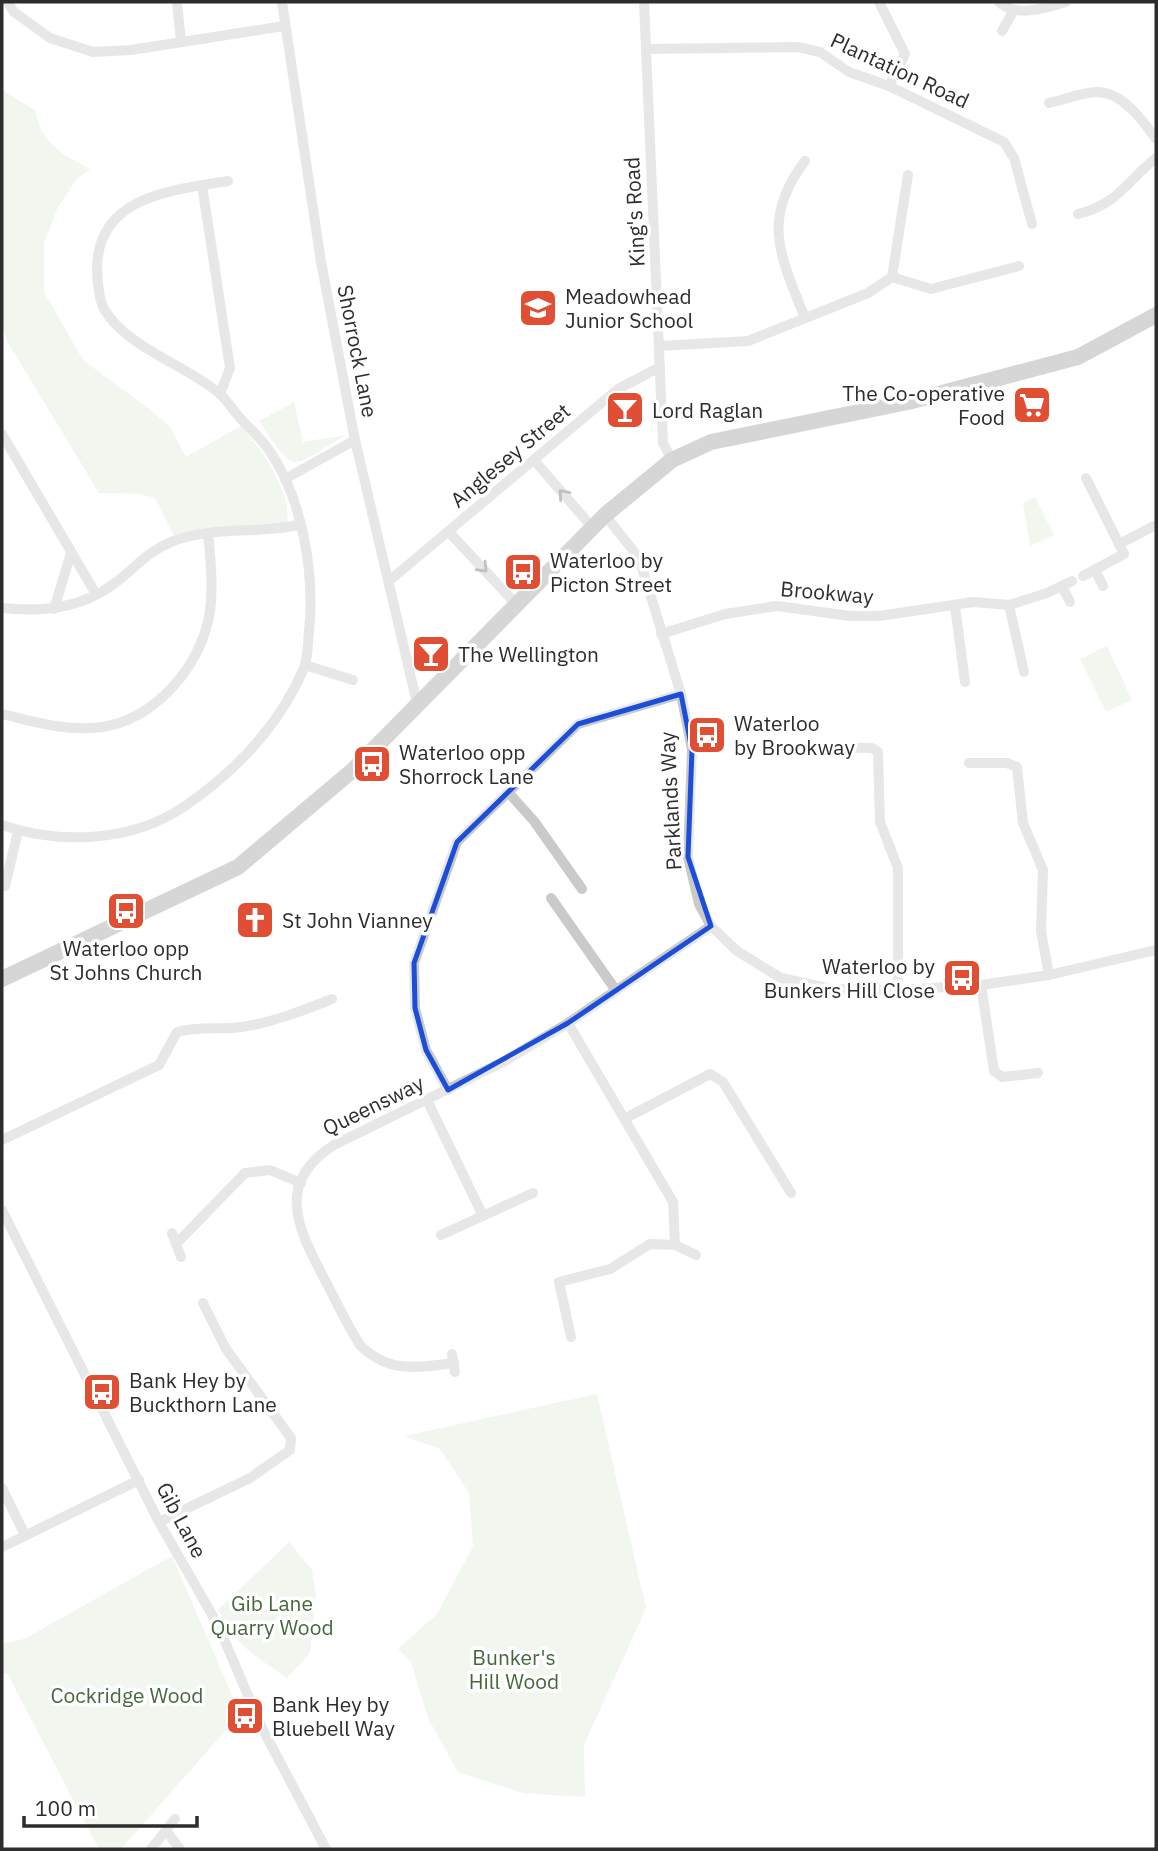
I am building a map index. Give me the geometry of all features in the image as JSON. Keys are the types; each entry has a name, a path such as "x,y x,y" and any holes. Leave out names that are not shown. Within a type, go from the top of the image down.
{"main road":[{"path":"2,979 238,867 353,770 592,527 672,460 711,442 908,402 1078,357 1156,315"}],"street":[{"path":"7,2 14,12 50,38 93,52 284,26"},
{"path":"177,2 181,42"},
{"name":"Shorrock Lane","path":"282,2 321,262 355,440 417,702"},
{"name":"King's Road","path":"644,2 663,443 672,460"},
{"path":"880,2 905,54 889,86"},
{"path":"999,2 1014,10 1044,9 1066,2"},
{"path":"1002,31 1014,10"},
{"name":"Plantation Road","path":"646,49 798,47 820,52 849,72 889,86 1004,142 1014,158 1032,224"},
{"path":"1049,103 1099,92 1119,99 1140,118 1156,139"},
{"path":"1078,214 1100,209 1156,158"},
{"path":"805,161 789,181 779,225 778,250 805,318"},
{"path":"659,345 748,341 868,293 892,277 908,175"},
{"path":"2,825 57,839 116,834 169,817 222,781 258,743 286,703 305,665 313,596 298,507 285,478 271,452 220,394 126,333 104,309 97,269 104,234 128,207 163,191 228,181"},
{"path":"202,185 230,368 220,394"},
{"path":"892,277 931,289 1019,266"},
{"name":"Anglesey Street","path":"389,581 618,389 660,366"},
{"path":"2,434 96,594"},
{"path":"285,478 355,440"},
{"path":"534,460 592,527"},
{"path":"1083,576 1123,556 1086,478"},
{"name":"Parklands Way","path":"605,515 639,558 681,694 692,750 688,858 699,904 711,926 737,951 780,978 831,989 898,990 981,985 1049,975 1156,950"},
{"path":"2,608 54,610 96,594 113,585 152,551 183,538 299,525"},
{"path":"1119,544 1156,525"},
{"path":"449,532 516,604"},
{"path":"2,714 52,727 102,727 137,716 167,693 191,663 207,628 211,560 208,534"},
{"path":"54,610 71,554"},
{"path":"1095,570 1103,586"},
{"name":"Brookway","path":"661,634 725,614 764,607 879,616 973,602 1009,605 1067,584 1070,602"},
{"path":"1009,605 1024,672"},
{"path":"955,606 965,682"},
{"path":"305,665 353,680"},
{"path":"448,1090 426,1050 415,1008 414,963 457,842 578,724 681,694"},
{"path":"815,747 872,748 878,752 880,822 898,868 898,990"},
{"path":"969,763 1007,763 1017,767 1023,823 1043,870 1041,931 1049,975"},
{"path":"508,792 534,821 582,890"},
{"path":"5,886 18,831"},
{"path":"551,898 615,989"},
{"name":"Queensway","path":"454,1363 416,1368 391,1365 376,1360 360,1345 300,1233 296,1203 301,1183 321,1153 505,1061 568,1023 711,926"},
{"path":"981,985 994,1072 1002,1077 1038,1073"},
{"path":"2,1140 159,1065 177,1032 195,1027 239,1027 282,1020 332,999"},
{"path":"568,1023 673,1202 675,1245"},
{"path":"626,1118 710,1074 723,1082 791,1194"},
{"path":"427,1100 483,1216"},
{"path":"176,1244 245,1173 270,1170 301,1183"},
{"path":"441,1235 533,1193"},
{"name":"Gib Lane","path":"2,1210 159,1522 218,1625 261,1726 326,1849"},
{"path":"172,1233 181,1256"},
{"path":"571,1338 559,1282 610,1269 650,1244 675,1245 696,1255"},
{"path":"159,1522 250,1478 290,1450 291,1438 226,1349 203,1303"},
{"path":"2,1546 139,1480"},
{"path":"2,1488 25,1535"},
{"path":"150,1849 167,1832 175,1819"},
{"path":"167,1832 180,1849"}],"highlighted area":[{"path":"681,694 692,750 688,857 711,926 568,1023 448,1090 426,1050 415,1008 414,963 457,842 578,724"}],"green space":[{"path":"2,90 36,111 42,132 54,147 90,169 76,180 58,207 44,243 44,292 83,360 170,427 186,457 241,426 261,452 283,491 288,523 174,537 155,498 140,494 99,493 7,341 2,320"},
{"path":"294,402 303,442 346,435 304,460 296,462 288,459 259,421"},
{"path":"1035,497 1054,535 1030,546 1023,503"},
{"path":"1107,646 1132,700 1106,712 1080,659"},
{"name":"Bunker's Hill Wood","path":"597,1394 646,1608 584,1745 585,1797 523,1793 458,1772 428,1718 411,1662 398,1649 437,1614 473,1546 469,1493 440,1449 404,1436"},
{"name":"Gib Lane Quarry Wood","path":"289,1542 312,1570 316,1594 310,1653 287,1678 255,1656 239,1641 218,1610"},
{"name":"Cockridge Wood","path":"172,1556 240,1714 121,1849 99,1849 7,1673 2,1675 2,1644 24,1639"}],"place":[{"name":"Meadowhead Junior School","path":"538,308"},
{"name":"The Co-operative Food","path":"1032,405"},
{"name":"Lord Raglan","path":"625,410"},
{"name":"Waterloo by Picton Street","path":"523,572"},
{"name":"The Wellington","path":"431,654"},
{"name":"Waterloo by Brookway","path":"707,735"},
{"name":"Waterloo opp Shorrock Lane","path":"372,764"},
{"name":"Waterloo opp St Johns Church","path":"126,911"},
{"name":"St John Vianney","path":"255,920"},
{"name":"Waterloo by Bunkers Hill Close","path":"962,978"},
{"name":"Bank Hey by Buckthorn Lane","path":"102,1392"},
{"name":"Bank Hey by Bluebell Way","path":"245,1716"}]}
